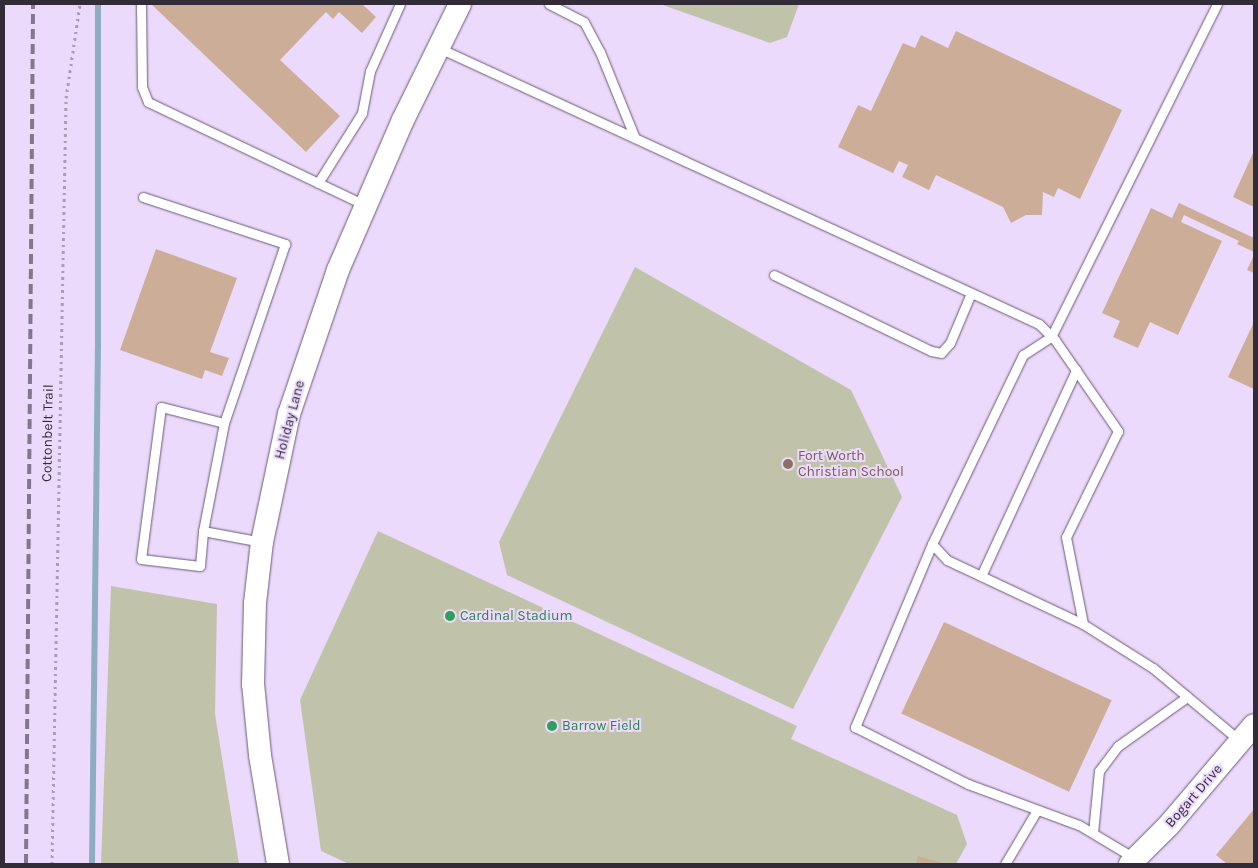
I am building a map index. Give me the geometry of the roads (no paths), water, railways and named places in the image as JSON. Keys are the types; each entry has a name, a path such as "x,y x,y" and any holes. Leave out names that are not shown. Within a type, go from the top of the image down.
{"street":[{"name":"Holiday Lane","path":"278,864 260,755 253,684 255,603 262,542 288,414 338,270 460,4"},
{"name":"Bogart Drive","path":"1133,862 1170,825 1247,733"}],"lane":[{"path":"141,4 142,87 148,102 366,206"},
{"path":"318,183 362,113 370,71 400,4"},
{"path":"549,4 584,22 600,52 635,138"},
{"path":"1133,862 1093,833 968,784 855,727 932,544 1022,355 1051,336 1217,4"},
{"path":"439,48 1039,324 1051,336 1118,430 1066,537 1083,624"},
{"path":"143,197 285,244 224,423 203,531 200,566 141,559 161,407 224,423"},
{"path":"774,275 931,352 941,353 950,343 971,293"},
{"path":"981,576 1076,370"},
{"path":"203,531 262,542"},
{"path":"932,544 947,560 1083,624 1153,668 1187,697 1247,733"},
{"path":"1093,833 1099,771 1118,746 1187,697"},
{"path":"1005,864 1037,810"}],"waterway":[{"path":"92,864 98,346 98,4"}],"railway":[{"path":"26,864 33,4"}],"place":[{"name":"Fort Worth Christian School","path":"788,464"},
{"name":"Cardinal Stadium","path":"450,616"},
{"name":"Barrow Field","path":"552,726"}]}
